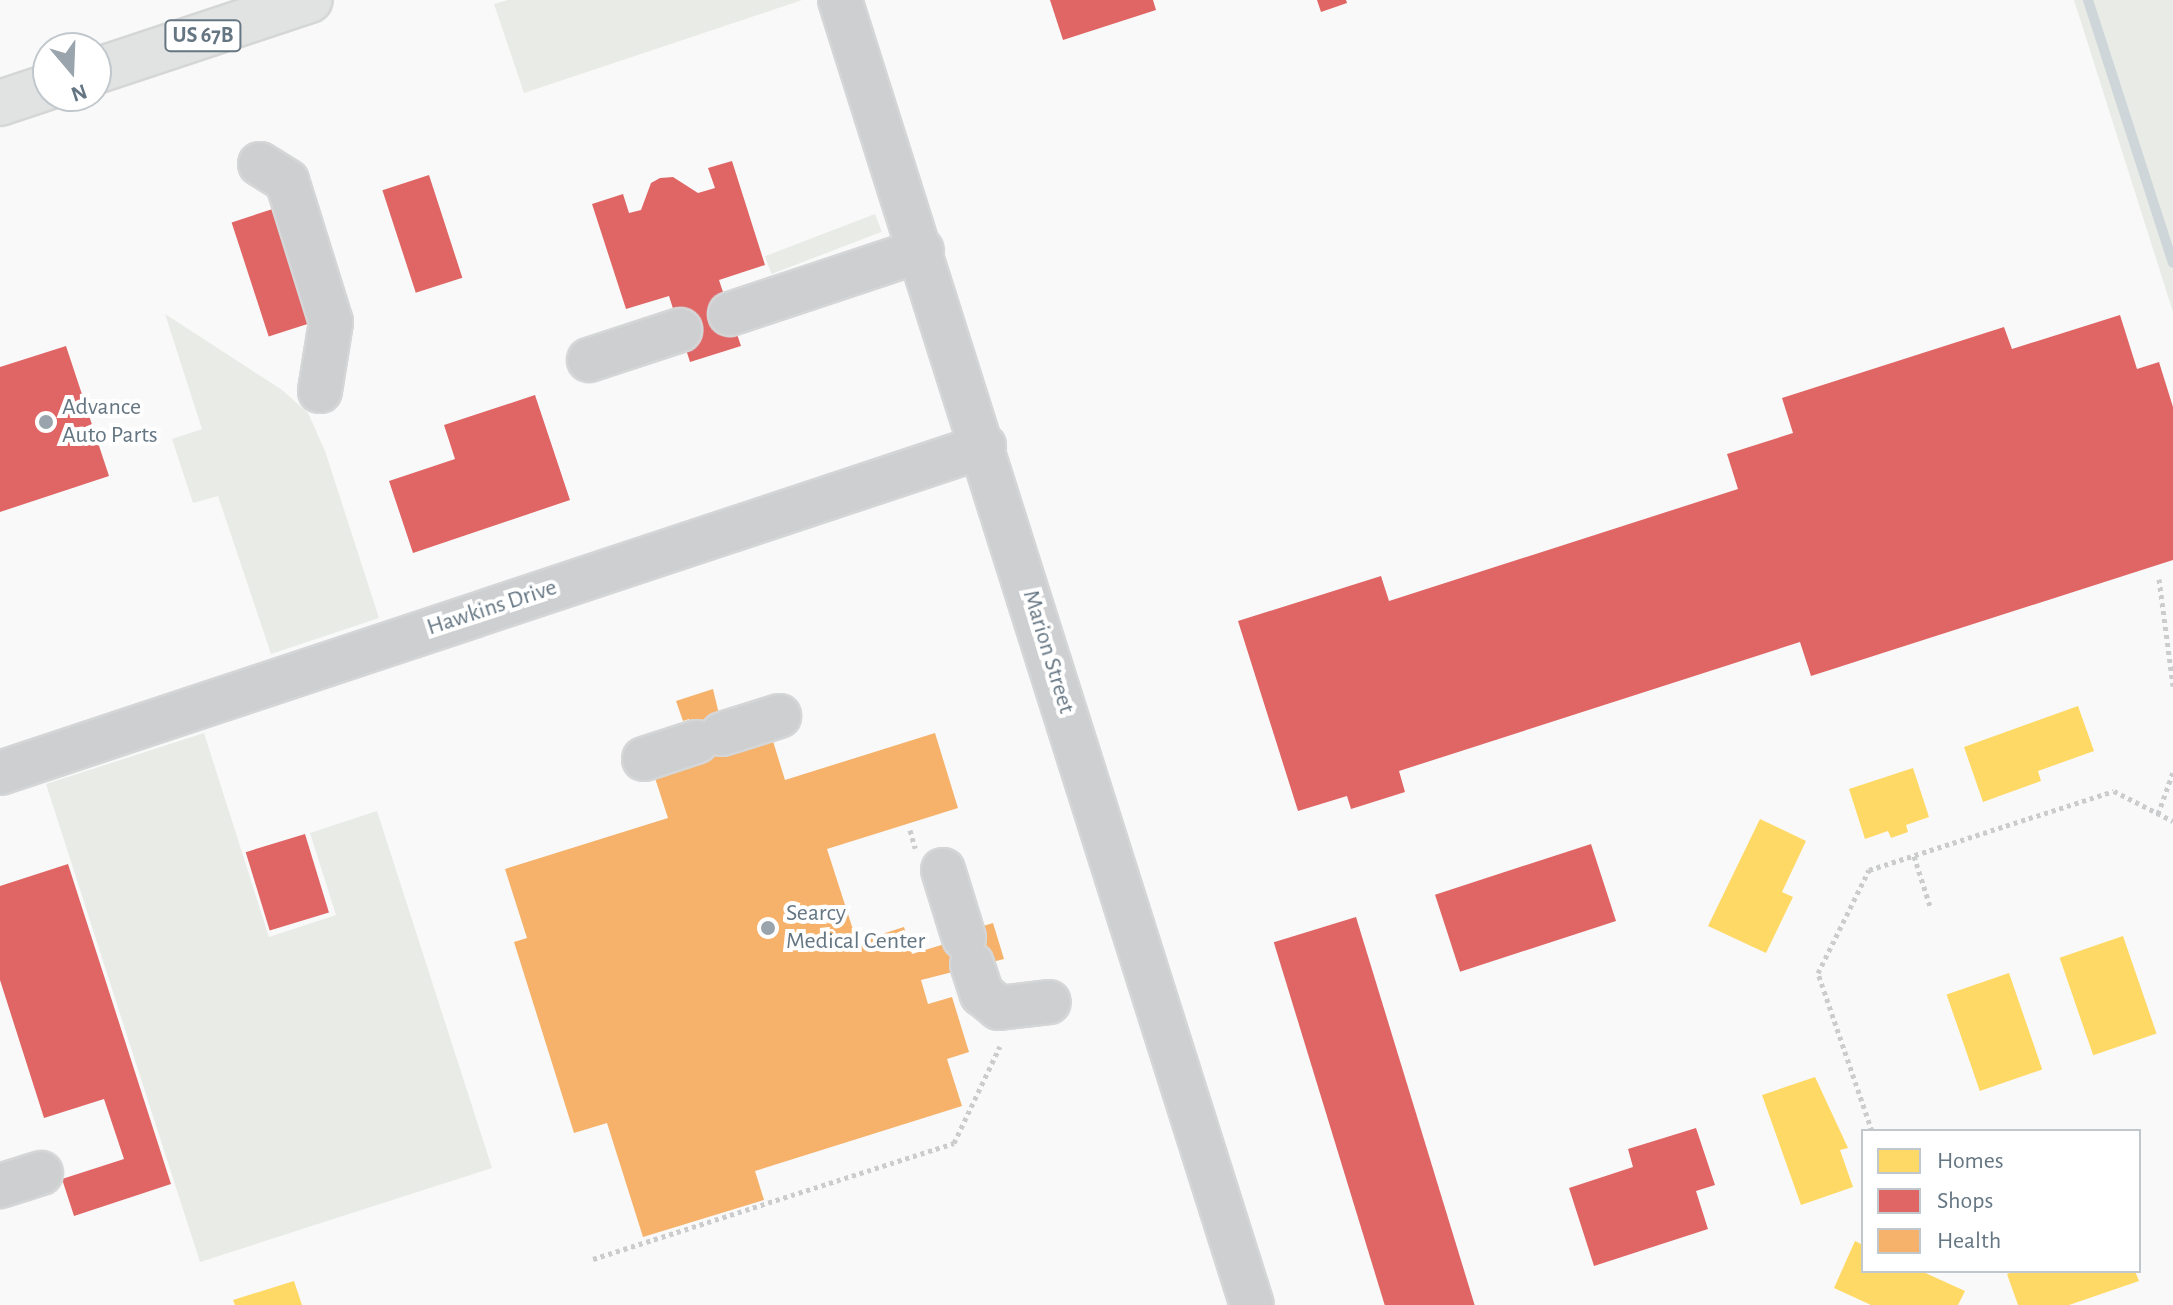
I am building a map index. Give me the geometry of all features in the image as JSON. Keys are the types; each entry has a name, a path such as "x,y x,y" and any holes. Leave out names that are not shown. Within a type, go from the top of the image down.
{"main road":[{"name":"US 67B","path":"112,66 310,0"},
{"path":"0,103 32,92"}],"street":[{"name":"Marion Street","path":"840,0 984,446 1252,1305"},
{"path":"260,164 287,181 331,322 320,391"},
{"path":"730,314 922,250"},
{"path":"589,360 680,330"},
{"name":"Hawkins Drive","path":"0,773 984,446"},
{"path":"644,759 779,716"},
{"path":"931,864 968,951 982,994 999,1008 1049,1002"},
{"path":"0,1186 41,1173"}],"path":[{"path":"2159,579 2173,686"},
{"path":"2158,814 2173,772"},
{"path":"1871,1129 1818,973 1869,870 2114,791 2173,821"},
{"path":"910,830 931,864"},
{"path":"1914,856 1930,906"},
{"path":"593,1259 954,1143 1002,1043"}],"shaded area":[{"path":"508,0 802,0 524,93 494,4"},
{"path":"2074,0 2173,0 2173,312"},
{"path":"875,214 882,232 772,274 765,256"},
{"path":"165,314 282,390 308,413 325,451 379,618 271,654 218,496 193,503 172,439 202,429"},
{"path":"204,733 269,937 336,915 310,833 377,811 492,1168 200,1262 46,784"}],"building: Homes":[{"path":"2078,706 2094,751 2038,771 2041,781 1983,802 1964,747"},
{"path":"1913,768 1929,817 1906,825 1908,832 1891,838 1888,831 1865,839 1849,789"},
{"path":"1760,819 1806,841 1782,892 1793,897 1766,953 1708,926"},
{"path":"2123,936 2157,1033 2093,1055 2060,958"},
{"path":"2009,973 2042,1069 1980,1091 1947,994"},
{"path":"1815,1077 1848,1148 1840,1150 1853,1187 1801,1205 1762,1095"},
{"path":"1855,1241 1861,1244 1861,1273 1925,1273 1965,1291 1958,1305 1871,1305 1834,1288"},
{"path":"2136,1273 2139,1281 2069,1305 2018,1305 2007,1274"},
{"path":"294,1281 302,1305 235,1305 233,1300"}],"building: Shops":[{"path":"1050,0 1153,0 1156,10 1063,40"},
{"path":"1317,0 1346,0 1347,3 1321,12"},
{"path":"732,161 765,265 719,280 741,346 690,362 669,296 626,309 592,204 623,194 629,213 641,210 651,183 660,178 673,177 698,193 715,188 708,168"},
{"path":"429,175 462,278 416,293 382,190"},
{"path":"282,206 319,320 269,337 232,222"},
{"path":"2120,315 2137,369 2159,362 2173,407 2173,560 1811,676 1800,642 1399,771 1405,792 1351,809 1347,796 1298,811 1238,621 1381,576 1389,601 1738,489 1727,454 1793,433 1782,398 2004,327 2012,349"},
{"name":"Advance Auto Parts","path":"66,346 109,476 0,512 0,367"},
{"path":"535,395 570,500 413,553 389,481 455,459 444,425"},
{"path":"305,834 329,912 270,931 246,852"},
{"path":"1591,844 1616,921 1460,972 1435,895"},
{"path":"68,864 171,1184 74,1216 62,1179 124,1159 104,1099 44,1118 0,980 0,886"},
{"path":"1356,917 1475,1305 1385,1305 1274,942"},
{"path":"1696,1128 1715,1185 1696,1191 1708,1229 1594,1266 1569,1188 1633,1167 1628,1149"}],"building: Health":[{"path":"713,689 728,752 772,738 785,780 935,733 958,808 827,849 857,942 904,927 912,954 974,935 973,929 993,923 1004,959 921,980 928,1004 952,997 969,1052 947,1059 962,1106 755,1171 764,1200 643,1237 607,1123 574,1133 514,942 527,938 505,869 668,818 654,775 702,759 689,719 683,721 676,701"}],"waterway":[{"path":"2088,0 2173,263"}],"place":[{"name":"Advance Auto Parts","path":"46,422"},
{"name":"Searcy Medical Center","path":"768,928"}]}
